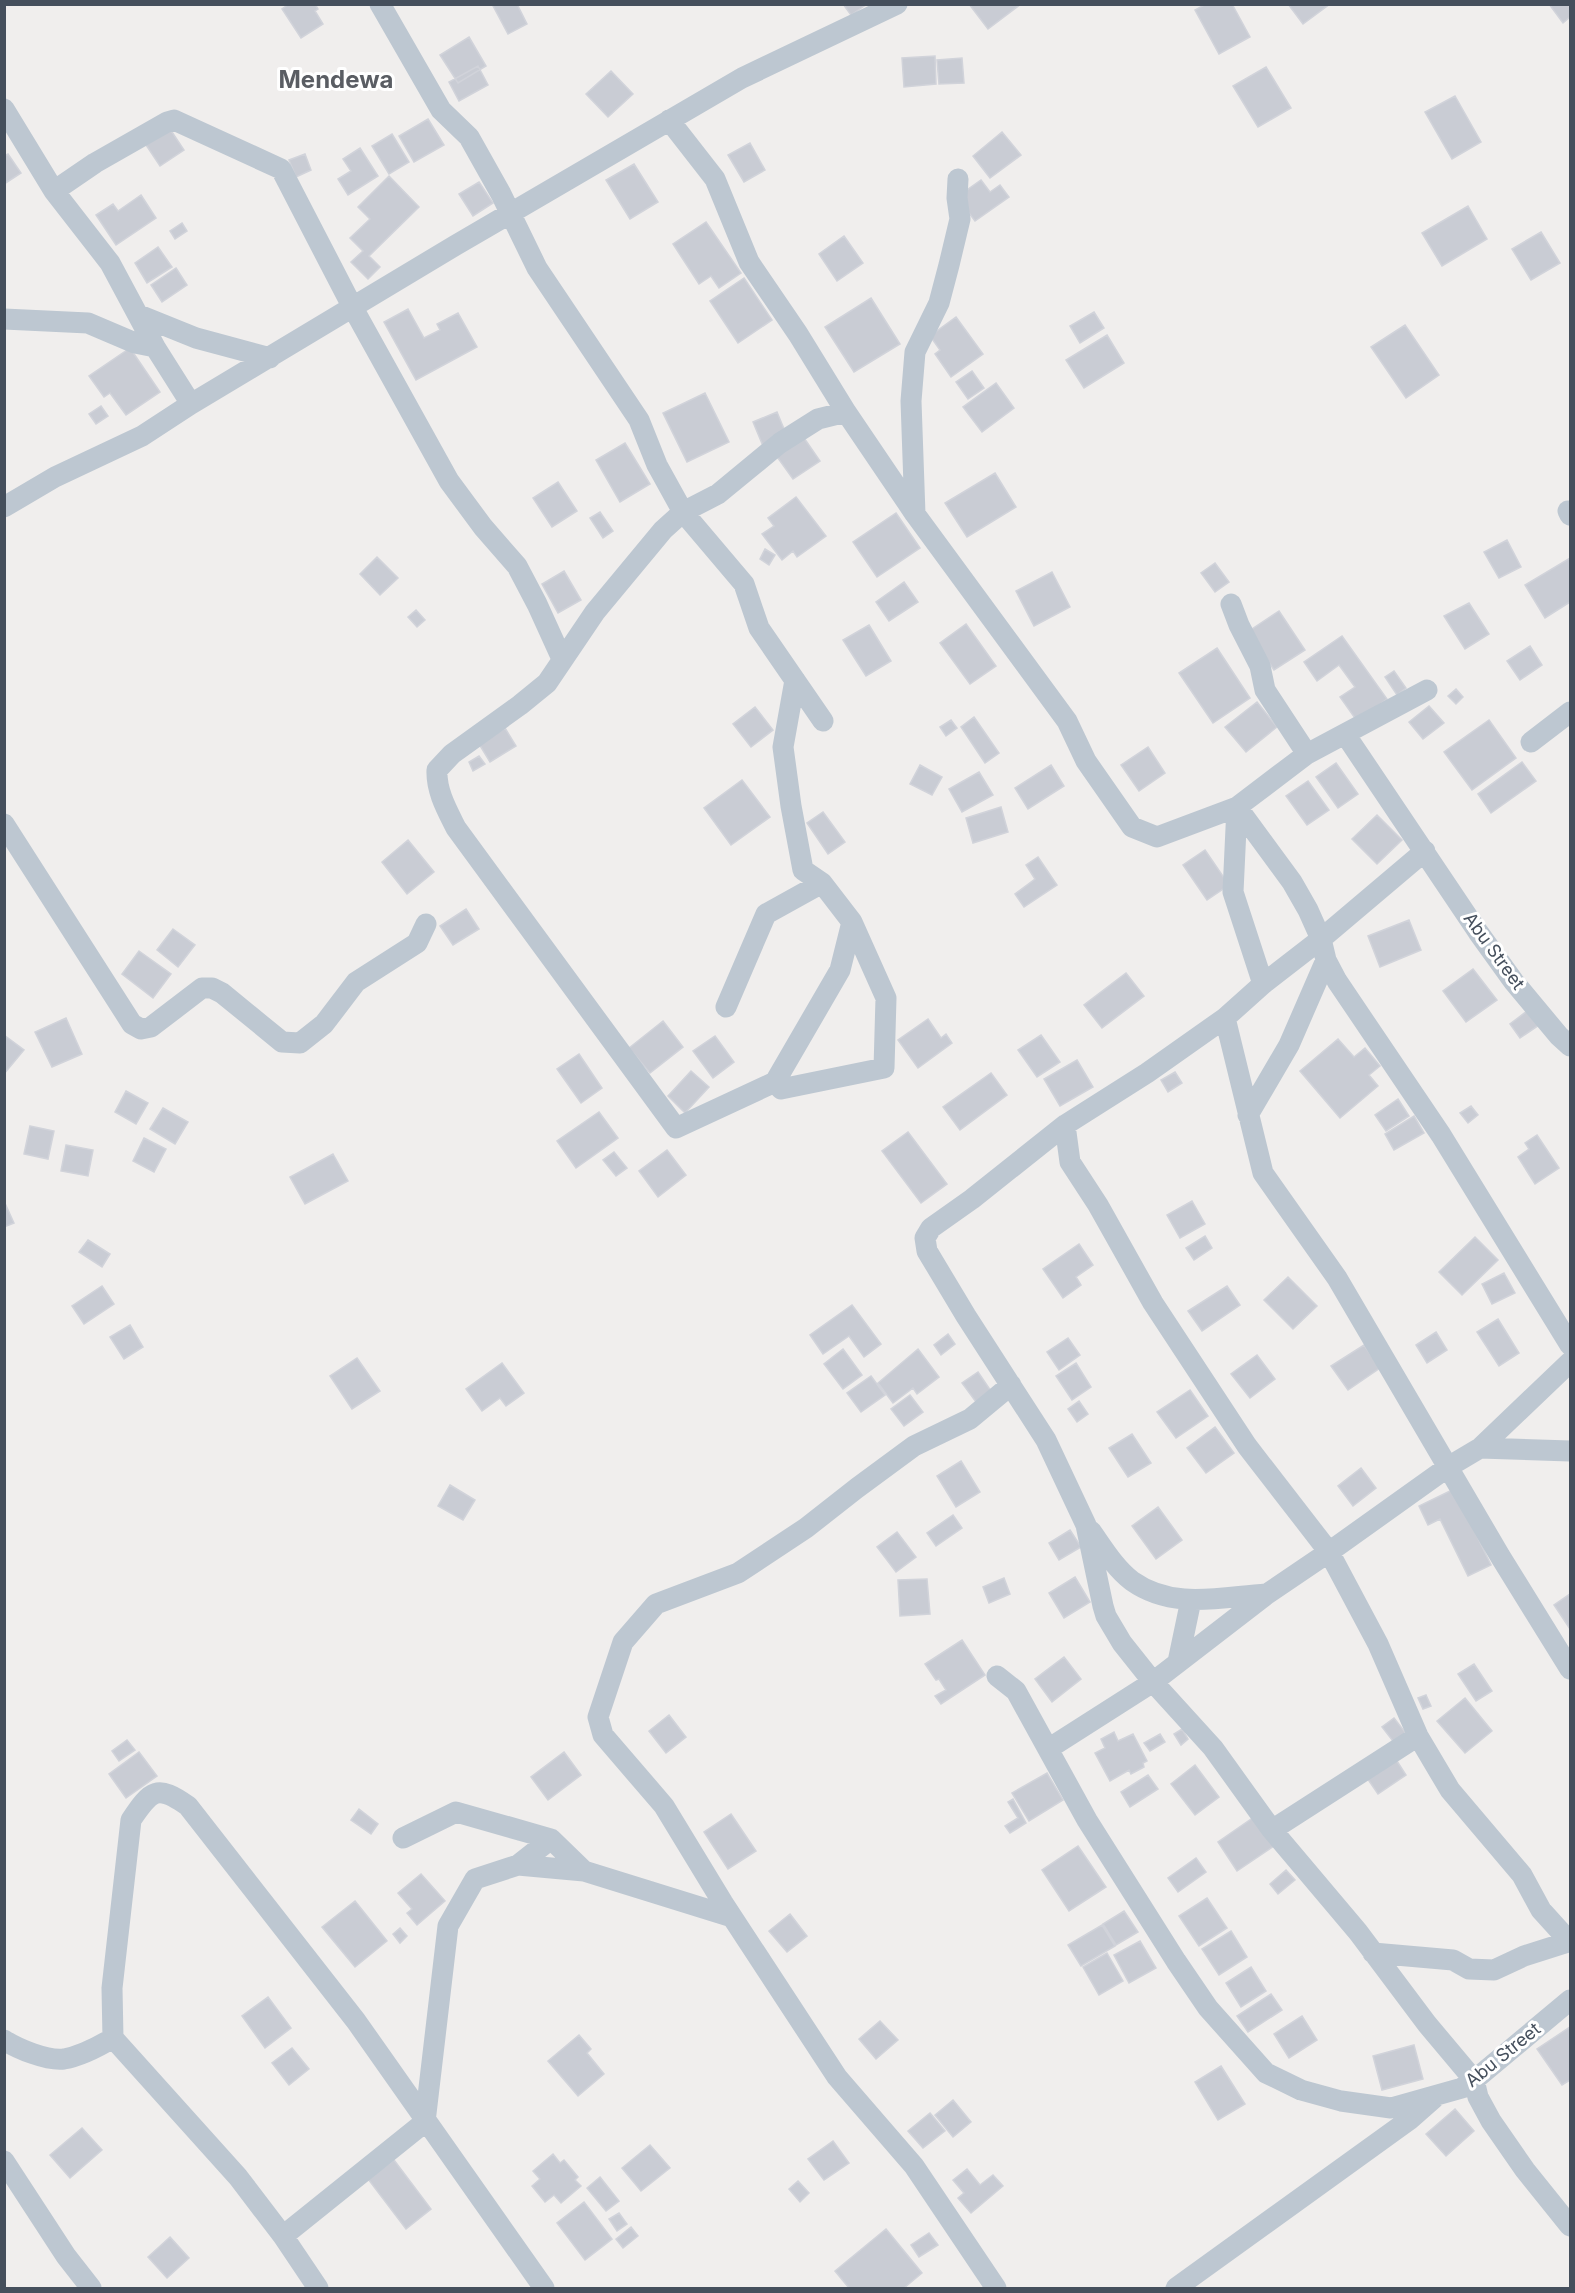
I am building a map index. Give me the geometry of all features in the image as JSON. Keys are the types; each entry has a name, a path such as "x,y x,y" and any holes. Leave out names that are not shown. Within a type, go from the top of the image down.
{"street":[{"path":"380,4 441,110 470,137 537,268 639,420 657,465 683,512 744,584 759,628 824,721"},
{"path":"4,507 55,477 142,436 191,404 742,78 897,4"},
{"path":"4,109 54,191 110,263 155,347 191,404"},
{"path":"54,191 95,163 174,120 281,169 353,308 449,481 483,527 517,566 562,659"},
{"path":"669,120 715,179 749,262 798,334 846,412 915,514 1067,721 1086,761 1132,827 1157,837 1238,807 1307,754 1427,690"},
{"path":"915,514 911,401 915,352 939,303 949,265 960,219 957,198 958,179"},
{"path":"139,315 196,338 270,357"},
{"path":"4,319 88,323 135,343 155,347"},
{"path":"846,412 808,425 780,443 718,494 683,512 663,530 595,612 547,683 452,754 437,770 436,781 456,828 676,1128 776,1082 840,970 852,922"},
{"path":"1231,604 1260,666 1265,690 1307,754"},
{"path":"776,1082 781,1089 884,1068 886,998 852,922 822,883 802,870 783,747 795,680"},
{"path":"1531,742 1570,712"},
{"name":"Abu Street","path":"1345,734 1514,982 1570,1046"},
{"path":"1238,807 1292,882 1308,909 1321,939 1326,960 1337,981 1447,1145 1570,1346"},
{"path":"1238,807 1233,892 1263,984"},
{"path":"4,824 132,1024 141,1029 152,1027 202,988 212,988 222,993 282,1042 300,1043 324,1024 356,982 417,943 426,924"},
{"path":"1267,1594 1191,1600 1174,1599 1156,1594 1131,1580 1109,1557 1086,1525 1046,1440 927,1251 925,1238 931,1228 972,1199 1065,1125 1147,1073 1225,1018 1425,850"},
{"path":"726,1007 766,914 822,883"},
{"path":"1248,1114 1289,1045 1326,960"},
{"path":"1225,1018 1263,1173 1337,1278 1500,1556 1570,1669"},
{"path":"1065,1125 1070,1162 1098,1205 1153,1303 1247,1446 1329,1552 1378,1644 1418,1736 1450,1790 1522,1875 1541,1910 1569,1942 1524,1956 1494,1970 1469,1969 1453,1960 1374,1953"},
{"path":"1048,1749 1153,1682 1267,1594 1448,1467 1480,1448 1570,1362"},
{"path":"996,2289 914,2166 837,2077 732,1917 664,1806 603,1735 598,1717 622,1642 657,1604 738,1573 806,1528 914,1446 970,1419 1011,1385"},
{"path":"1480,1448 1570,1451"},
{"path":"1086,1525 1106,1616 1122,1643 1153,1682 1213,1749 1272,1830 1374,1953 1427,2024 1474,2080 1478,2097 1491,2121 1525,2170 1570,2226"},
{"path":"1178,1662 1191,1600"},
{"name":"Abu Street","path":"997,1676 1016,1691 1087,1820 1176,1961 1208,2007 1266,2073 1302,2090 1341,2101 1391,2108 1462,2088 1570,2000"},
{"path":"1272,1830 1418,1736"},
{"path":"318,2289 283,2236 238,2177 113,2038 112,1988 131,1820 143,1802 157,1793 170,1793 188,1806 349,2012 544,2289"},
{"path":"403,1838 456,1812 551,1839 584,1871"},
{"path":"283,2236 425,2122 448,1926 475,1879 518,1865 551,1839"},
{"path":"518,1865 584,1871 732,1917"},
{"path":"4,2040 21,2050 62,2059 92,2050 113,2038"},
{"path":"1176,2289 1409,2120 1439,2093"},
{"path":"4,2161 66,2256 91,2289"}],"building":[{"path":"289,4 315,4 318,9 315,11 323,24 301,38 282,9"},
{"path":"492,4 517,4 527,24 508,34"},
{"path":"843,4 867,4 851,15"},
{"path":"969,4 1021,4 988,29"},
{"path":"1206,4 1232,4 1250,37 1219,54 1195,10"},
{"path":"1288,4 1330,4 1303,24"},
{"path":"1549,4 1570,4 1570,17 1563,23"},
{"path":"469,37 486,66 458,83 440,55"},
{"path":"935,56 936,84 904,87 902,58"},
{"path":"962,58 964,83 939,84 937,60"},
{"path":"478,66 488,85 459,101 449,82"},
{"path":"1266,67 1291,108 1258,127 1233,86"},
{"path":"611,71 633,94 608,117 586,94"},
{"path":"1455,96 1481,142 1452,159 1425,112"},
{"path":"428,119 444,145 414,162 399,136"},
{"path":"170,129 184,150 160,166 146,145"},
{"path":"1002,132 1021,155 990,178 973,156"},
{"path":"392,134 409,162 389,174 372,146"},
{"path":"750,143 765,170 744,182 728,155"},
{"path":"360,148 378,176 348,195 338,179 351,171 343,159"},
{"path":"8,154 21,173 4,184 4,156"},
{"path":"305,154 311,170 296,177 289,160"},
{"path":"634,164 658,202 630,219 606,180"},
{"path":"389,176 419,207 369,256 380,267 368,279 351,262 363,251 350,238 370,219 358,207"},
{"path":"981,180 990,192 1000,185 1009,197 975,221 957,197"},
{"path":"479,182 493,203 473,216 459,194"},
{"path":"141,195 156,218 116,245 96,215 113,204 118,211"},
{"path":"1468,206 1487,239 1442,266 1422,233"},
{"path":"706,222 741,273 719,288 711,276 699,284 673,244"},
{"path":"182,223 187,231 175,239 170,231"},
{"path":"1541,232 1560,263 1531,280 1512,249"},
{"path":"844,236 863,263 837,281 819,254"},
{"path":"158,247 172,267 147,283 135,263"},
{"path":"176,268 187,285 162,302 151,285"},
{"path":"744,278 772,320 738,343 710,301"},
{"path":"871,298 900,344 854,372 825,327"},
{"path":"408,309 424,338 440,330 437,324 458,313 477,347 416,380 384,322"},
{"path":"1094,312 1104,328 1080,343 1070,326"},
{"path":"956,317 983,354 951,377 935,354 940,350 930,336"},
{"path":"1405,325 1439,375 1406,398 1371,347"},
{"path":"1107,335 1124,363 1084,388 1066,360"},
{"path":"130,348 160,392 126,415 110,393 104,397 89,376"},
{"path":"972,371 984,388 968,399 956,382"},
{"path":"996,383 1014,408 982,432 963,407"},
{"path":"705,393 729,442 687,462 663,413"},
{"path":"101,406 108,416 96,424 89,414"},
{"path":"777,412 787,436 763,446 753,422"},
{"path":"802,435 820,461 793,479 775,454"},
{"path":"625,443 650,484 620,502 596,460"},
{"path":"995,473 1016,507 967,537 945,503"},
{"path":"558,482 577,511 552,527 533,498"},
{"path":"796,497 826,536 797,557 793,551 782,560 762,534 774,526 768,518"},
{"path":"600,512 613,531 603,538 590,518"},
{"path":"896,513 920,548 877,577 853,542"},
{"path":"1507,540 1521,567 1499,578 1484,552"},
{"path":"765,549 775,555 769,565 760,559"},
{"path":"377,557 398,578 380,595 360,574"},
{"path":"1570,558 1570,602 1545,618 1525,585"},
{"path":"1215,563 1229,582 1215,592 1201,573"},
{"path":"564,571 581,600 558,613 542,584"},
{"path":"1052,572 1070,607 1034,626 1016,591"},
{"path":"904,582 918,602 889,621 876,602"},
{"path":"1469,603 1489,634 1465,649 1444,616"},
{"path":"416,610 425,620 417,627 408,617"},
{"path":"1279,611 1305,650 1274,670 1249,631"},
{"path":"966,624 996,666 970,684 940,643"},
{"path":"869,625 891,661 866,676 843,640"},
{"path":"1342,636 1387,699 1357,721 1340,697 1355,687 1339,665 1317,681 1304,662"},
{"path":"1530,646 1542,665 1520,680 1507,661"},
{"path":"1217,648 1250,698 1213,723 1179,673"},
{"path":"1394,671 1406,688 1397,695 1385,677"},
{"path":"1456,689 1463,697 1456,704 1448,696"},
{"path":"1257,702 1277,727 1246,752 1225,727"},
{"path":"1429,706 1444,723 1423,739 1409,722"},
{"path":"755,707 773,730 751,747 733,724"},
{"path":"974,717 999,753 985,763 961,727"},
{"path":"951,720 957,728 946,736 940,727"},
{"path":"1489,720 1516,758 1472,790 1444,752"},
{"path":"505,728 516,746 490,762 479,744"},
{"path":"1148,747 1165,773 1139,791 1121,765"},
{"path":"479,756 485,764 473,771 469,762"},
{"path":"1522,762 1536,781 1491,813 1478,794"},
{"path":"1336,763 1358,794 1338,808 1316,777"},
{"path":"920,765 942,777 932,795 910,784"},
{"path":"1051,765 1064,786 1028,809 1015,788"},
{"path":"979,772 993,795 962,812 949,789"},
{"path":"742,780 770,817 731,845 704,808"},
{"path":"1308,781 1329,810 1307,825 1286,796"},
{"path":"1001,807 1008,832 973,843 966,818"},
{"path":"823,812 845,842 828,854 807,823"},
{"path":"1377,815 1402,840 1377,864 1352,839"},
{"path":"408,840 434,872 407,894 382,862"},
{"path":"1205,850 1229,885 1207,900 1183,865"},
{"path":"1038,857 1057,885 1024,907 1015,894 1035,879 1026,865"},
{"path":"466,909 479,929 453,945 440,926"},
{"path":"1409,920 1421,950 1380,967 1368,936"},
{"path":"173,929 195,945 178,967 157,950"},
{"path":"139,951 171,974 153,998 122,974"},
{"path":"1473,969 1497,1000 1466,1022 1443,991"},
{"path":"1126,973 1144,996 1102,1028 1084,1005"},
{"path":"1531,1008 1542,1023 1520,1038 1510,1024"},
{"path":"66,1018 82,1054 52,1067 35,1032"},
{"path":"928,1019 941,1038 946,1034 952,1043 918,1068 898,1040"},
{"path":"663,1021 683,1047 650,1073 629,1048"},
{"path":"4,1035 24,1050 4,1074"},
{"path":"1041,1035 1060,1062 1037,1077 1018,1050"},
{"path":"715,1036 734,1062 713,1078 693,1051"},
{"path":"1338,1039 1354,1057 1365,1048 1380,1066 1369,1075 1378,1086 1340,1118 1300,1071"},
{"path":"579,1054 602,1088 581,1103 557,1069"},
{"path":"1077,1060 1093,1087 1060,1106 1044,1079"},
{"path":"691,1071 709,1087 685,1113 668,1096"},
{"path":"1175,1072 1182,1083 1168,1092 1161,1080"},
{"path":"991,1073 1007,1095 960,1130 943,1107"},
{"path":"126,1091 148,1103 136,1124 115,1112"},
{"path":"1398,1099 1409,1116 1386,1131 1375,1115"},
{"path":"1471,1106 1478,1115 1468,1123 1460,1113"},
{"path":"163,1108 188,1122 175,1144 150,1129"},
{"path":"599,1112 618,1138 576,1168 557,1141"},
{"path":"1414,1116 1424,1133 1394,1150 1385,1134"},
{"path":"30,1126 54,1131 48,1159 24,1154"},
{"path":"908,1132 947,1184 921,1203 882,1151"},
{"path":"1537,1135 1559,1168 1535,1184 1518,1157 1529,1149 1525,1143"},
{"path":"144,1138 166,1149 154,1172 133,1161"},
{"path":"66,1145 93,1150 88,1176 61,1171"},
{"path":"667,1150 686,1175 658,1197 639,1171"},
{"path":"614,1152 627,1168 616,1176 603,1160"},
{"path":"333,1154 348,1181 305,1204 290,1177"},
{"path":"4,1201 14,1223 4,1227"},
{"path":"1192,1201 1205,1224 1180,1238 1167,1215"},
{"path":"1205,1236 1212,1248 1194,1260 1186,1248"},
{"path":"1475,1237 1498,1260 1462,1295 1439,1272"},
{"path":"88,1240 110,1254 102,1267 79,1252"},
{"path":"1079,1244 1093,1265 1076,1277 1081,1285 1063,1298 1043,1269"},
{"path":"1504,1273 1515,1293 1492,1304 1482,1284"},
{"path":"1288,1277 1317,1306 1293,1329 1264,1300"},
{"path":"102,1286 114,1304 84,1324 72,1306"},
{"path":"1227,1286 1240,1305 1202,1331 1188,1311"},
{"path":"852,1305 881,1344 864,1357 849,1336 823,1354 810,1335"},
{"path":"1498,1319 1519,1353 1499,1366 1477,1332"},
{"path":"130,1325 143,1347 124,1359 110,1337"},
{"path":"1436,1332 1447,1350 1427,1363 1416,1345"},
{"path":"948,1334 955,1344 941,1355 934,1345"},
{"path":"1068,1338 1080,1355 1059,1370 1047,1352"},
{"path":"1364,1345 1380,1368 1348,1390 1331,1366"},
{"path":"843,1349 862,1375 843,1389 824,1364"},
{"path":"918,1349 939,1377 917,1394 913,1388 893,1403 878,1383"},
{"path":"1257,1355 1275,1379 1250,1398 1231,1374"},
{"path":"357,1358 380,1391 352,1409 330,1376"},
{"path":"502,1363 524,1393 506,1406 500,1398 482,1411 466,1389"},
{"path":"1076,1363 1091,1387 1072,1400 1056,1376"},
{"path":"978,1372 991,1391 976,1402 962,1383"},
{"path":"871,1376 885,1395 861,1412 847,1393"},
{"path":"1190,1390 1208,1416 1176,1438 1157,1412"},
{"path":"910,1395 923,1412 904,1426 891,1409"},
{"path":"1079,1401 1088,1414 1077,1422 1068,1409"},
{"path":"1215,1427 1234,1453 1206,1473 1187,1448"},
{"path":"1132,1434 1151,1463 1128,1477 1109,1448"},
{"path":"961,1461 980,1492 956,1507 937,1476"},
{"path":"1361,1468 1376,1488 1353,1506 1338,1486"},
{"path":"450,1485 475,1500 463,1520 438,1506"},
{"path":"1454,1489 1491,1565 1468,1576 1440,1519 1428,1525 1419,1506"},
{"path":"1158,1507 1182,1540 1156,1559 1132,1526"},
{"path":"953,1515 962,1528 936,1546 927,1533"},
{"path":"1070,1530 1081,1547 1059,1560 1049,1543"},
{"path":"897,1532 916,1557 896,1572 877,1547"},
{"path":"1075,1577 1090,1602 1064,1618 1049,1593"},
{"path":"1004,1578 1010,1594 989,1603 983,1587"},
{"path":"927,1579 930,1614 900,1616 898,1580"},
{"path":"1570,1594 1570,1629 1554,1605"},
{"path":"962,1640 985,1675 941,1704 935,1696 946,1690 925,1664"},
{"path":"1064,1657 1081,1679 1052,1702 1035,1679"},
{"path":"1474,1664 1492,1691 1476,1701 1458,1674"},
{"path":"1426,1695 1431,1706 1423,1709 1418,1698"},
{"path":"1465,1698 1492,1731 1465,1753 1437,1721"},
{"path":"669,1715 686,1737 666,1753 649,1731"},
{"path":"1394,1718 1408,1736 1396,1745 1382,1727"},
{"path":"1182,1729 1188,1739 1181,1745 1174,1734"},
{"path":"1114,1732 1118,1741 1133,1734 1147,1761 1143,1763 1144,1767 1131,1774 1129,1770 1110,1781 1095,1753 1105,1748 1101,1739"},
{"path":"1160,1734 1165,1742 1150,1751 1144,1743"},
{"path":"127,1740 135,1750 119,1761 112,1751"},
{"path":"139,1752 157,1776 126,1798 109,1774"},
{"path":"564,1752 581,1775 548,1800 531,1777"},
{"path":"1395,1758 1406,1775 1378,1794 1367,1778"},
{"path":"1195,1765 1219,1797 1195,1815 1171,1784"},
{"path":"1047,1773 1063,1800 1029,1821 1012,1793"},
{"path":"1148,1775 1158,1789 1130,1807 1121,1792"},
{"path":"1013,1799 1026,1823 1010,1833 1005,1826 1018,1818 1008,1802"},
{"path":"359,1809 378,1824 371,1834 351,1820"},
{"path":"731,1814 756,1851 728,1869 704,1832"},
{"path":"1254,1817 1274,1846 1237,1871 1218,1842"},
{"path":"1078,1846 1106,1887 1069,1911 1042,1870"},
{"path":"1196,1858 1206,1872 1178,1892 1168,1878"},
{"path":"1286,1870 1295,1880 1278,1894 1270,1884"},
{"path":"421,1874 445,1901 417,1925 407,1913 412,1909 398,1893"},
{"path":"1207,1898 1227,1928 1199,1946 1179,1916"},
{"path":"355,1901 387,1941 355,1967 322,1927"},
{"path":"1124,1911 1138,1932 1116,1945 1103,1924"},
{"path":"790,1914 807,1936 787,1952 769,1931"},
{"path":"1102,1925 1115,1946 1081,1966 1068,1945"},
{"path":"400,1928 407,1936 400,1943 393,1934"},
{"path":"1231,1931 1247,1957 1219,1975 1202,1949"},
{"path":"1140,1941 1156,1968 1129,1983 1114,1955"},
{"path":"1107,1953 1123,1981 1099,1995 1083,1967"},
{"path":"1251,1967 1266,1991 1241,2007 1226,1983"},
{"path":"1271,1994 1282,2010 1248,2032 1237,2016"},
{"path":"268,1997 291,2028 265,2048 242,2016"},
{"path":"1302,2016 1317,2040 1289,2058 1274,2034"},
{"path":"880,2021 898,2040 876,2059 859,2039"},
{"path":"1570,2027 1570,2080 1562,2085 1537,2049"},
{"path":"579,2035 591,2049 587,2053 604,2074 578,2096 548,2061"},
{"path":"1414,2045 1423,2079 1382,2090 1373,2056"},
{"path":"292,2048 309,2069 289,2085 272,2063"},
{"path":"1221,2066 1245,2104 1218,2120 1195,2082"},
{"path":"953,2100 971,2122 953,2137 935,2115"},
{"path":"1455,2109 1474,2131 1446,2156 1426,2134"},
{"path":"930,2113 945,2131 923,2148 908,2131"},
{"path":"82,2128 102,2150 70,2178 50,2155"},
{"path":"833,2141 849,2163 824,2180 808,2159"},
{"path":"650,2145 670,2168 641,2191 622,2168"},
{"path":"553,2154 560,2163 564,2160 578,2177 575,2180 581,2186 561,2203 554,2195 545,2202 532,2186 540,2179 533,2171"},
{"path":"394,2160 431,2209 406,2229 368,2179"},
{"path":"967,2169 980,2185 993,2175 1003,2186 971,2213 958,2198 964,2193 953,2180"},
{"path":"600,2177 619,2201 606,2211 587,2188"},
{"path":"798,2181 809,2193 800,2202 789,2189"},
{"path":"584,2202 612,2239 585,2260 557,2223"},
{"path":"619,2213 627,2224 617,2231 609,2219"},
{"path":"631,2227 638,2236 623,2248 616,2239"},
{"path":"886,2229 922,2273 904,2288 849,2288 835,2271"},
{"path":"929,2233 938,2245 919,2257 911,2245"},
{"path":"170,2237 189,2258 167,2278 148,2257"}],"district":[{"name":"Mendewa","path":"336,80"}]}
